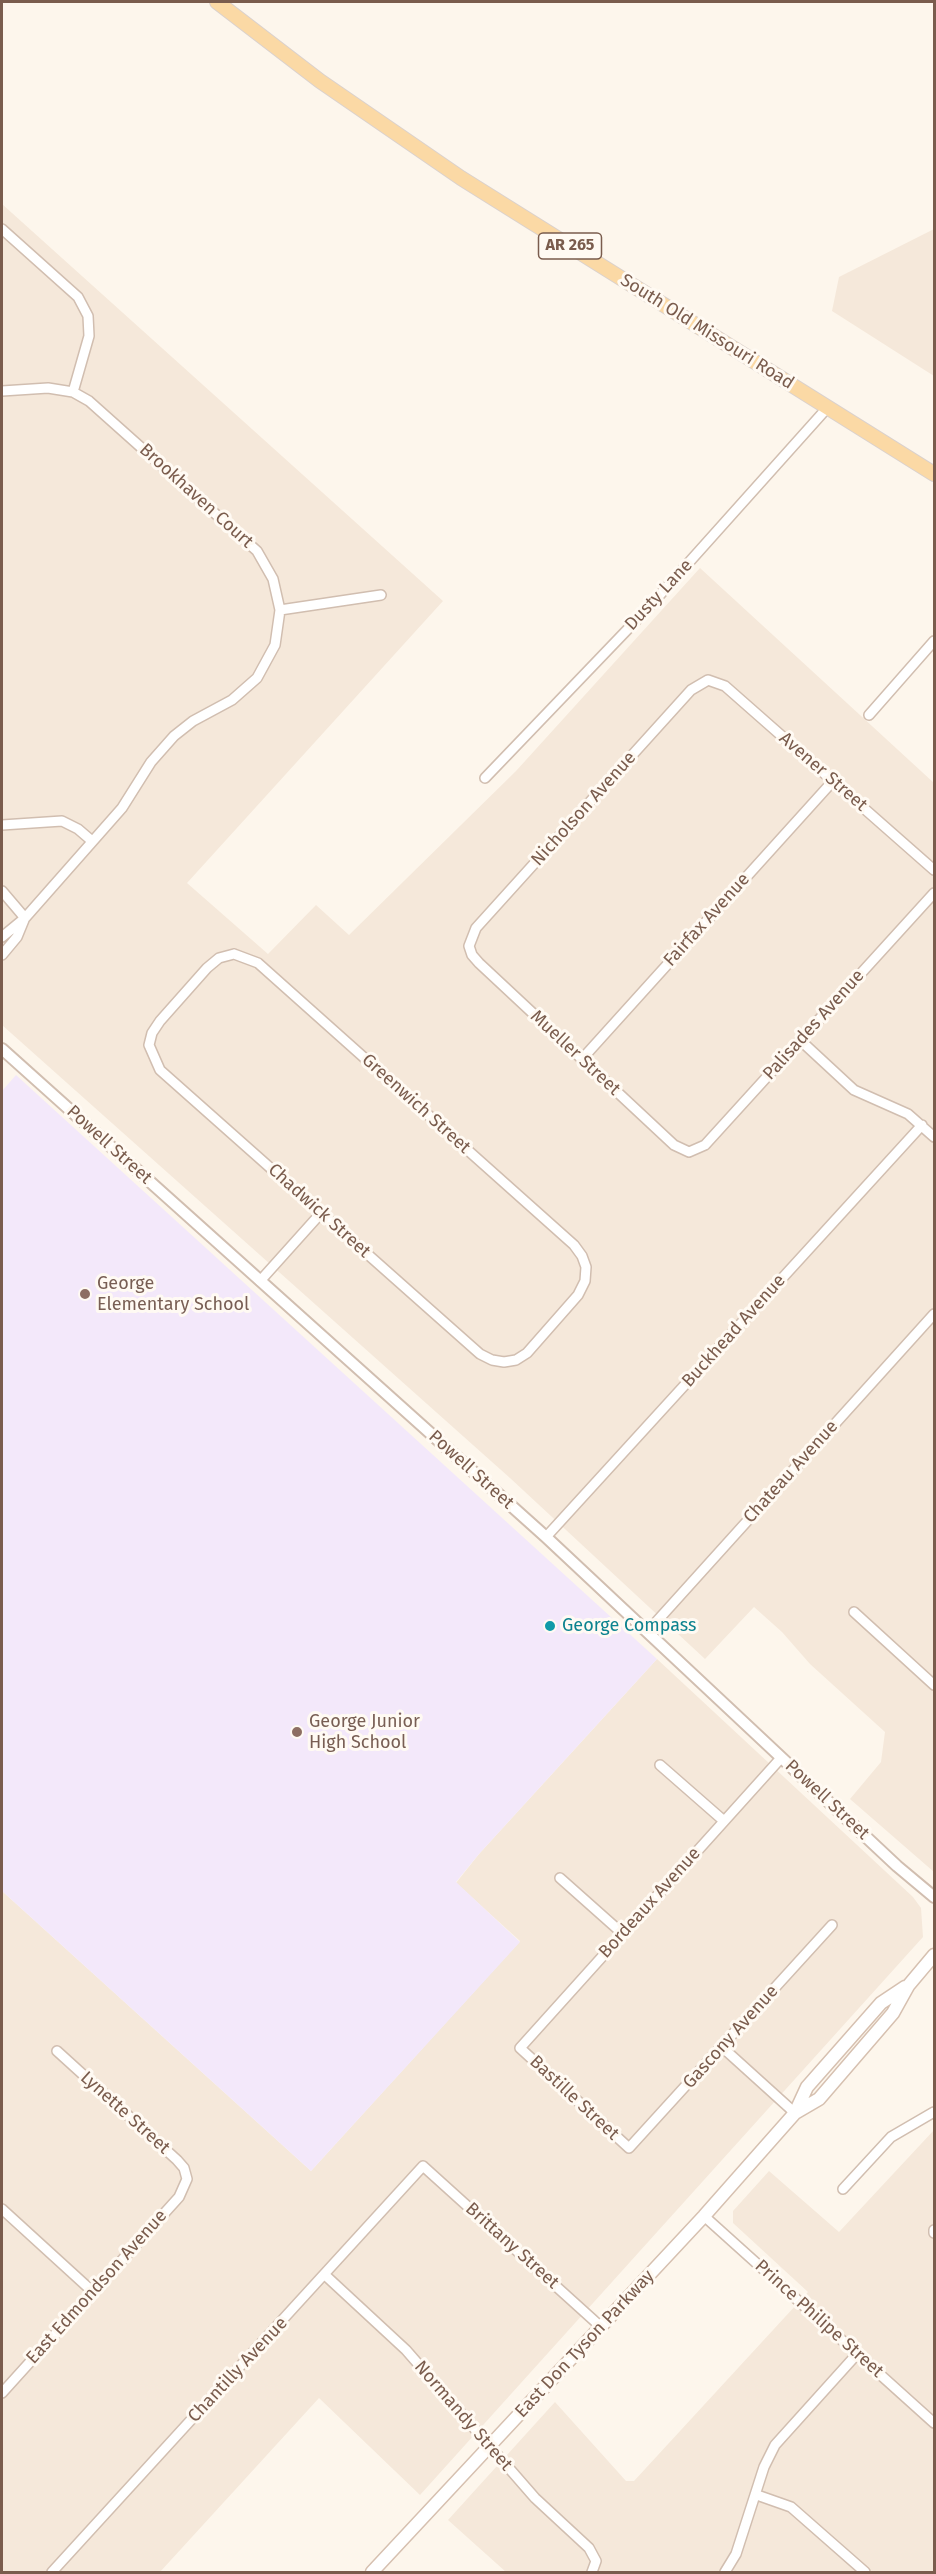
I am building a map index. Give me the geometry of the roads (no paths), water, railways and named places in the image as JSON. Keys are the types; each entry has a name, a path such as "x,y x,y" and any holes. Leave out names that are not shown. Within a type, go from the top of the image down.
{"main road":[{"name":"South Old Missouri Road","path":"217,2 320,81 461,178 934,474"},
{"name":"East Don Tyson Parkway","path":"372,2572 704,2216 795,2113 819,2099 893,2013 908,1986 934,1955"}],"street":[{"path":"2,229 78,297 88,316 89,336 73,392"},
{"name":"Brookhaven Court","path":"2,391 48,388 73,392 89,401 257,551 273,579 280,610 275,645 257,678 232,700 193,721 174,736 151,762 122,808 25,918 2,937"},
{"name":"Dusty Lane","path":"485,778 649,607 828,407"},
{"path":"280,610 381,595"},
{"path":"869,715 934,641"},
{"name":"Avener Street","path":"708,680 725,686 934,870"},
{"name":"Nicholson Avenue","path":"469,946 476,928 691,690 708,680"},
{"name":"Fairfax Avenue","path":"582,1059 833,781"},
{"path":"2,825 62,821 78,829 92,842"},
{"path":"2,891 25,918"},
{"name":"Palisades Avenue","path":"689,1152 705,1145 934,893"},
{"name":"Brookhaven Court","path":"2,955 17,937 25,918"},
{"name":"Mueller Street","path":"469,946 472,955 479,963 674,1145 689,1152"},
{"name":"Chadwick Street","path":"234,954 219,958 207,968 152,1033 149,1046 160,1070 480,1354 492,1360 504,1362"},
{"name":"Greenwich Street","path":"234,954 247,957 266,971 574,1245 586,1267 585,1281 578,1295 527,1353 516,1360 504,1362"},
{"path":"800,1040 854,1090 908,1113 934,1137"},
{"name":"Powell Street","path":"2,1049 546,1538 648,1631 781,1758 934,1897"},
{"name":"Buckhead Avenue","path":"546,1538 921,1125"},
{"path":"260,1281 321,1213"},
{"name":"Chateau Avenue","path":"648,1631 934,1314"},
{"path":"854,1612 934,1685"},
{"name":"Bordeaux Avenue","path":"520,2048 781,1758"},
{"path":"660,1765 724,1821"},
{"path":"560,1878 623,1934"},
{"name":"Gascony Avenue","path":"629,2148 832,1925"},
{"path":"722,2047 795,2113"},
{"name":"Bastille Street","path":"520,2048 629,2148"},
{"name":"Lynette Street","path":"57,2051 177,2160 184,2168 187,2179"},
{"path":"843,2189 891,2137 934,2112"},
{"name":"Chantilly Avenue","path":"52,2572 423,2166"},
{"name":"Brittany Street","path":"423,2166 600,2326"},
{"name":"East Edmondson Avenue","path":"2,2393 179,2197 187,2179"},
{"path":"2,2210 93,2292"},
{"name":"Prince Philipe Street","path":"704,2216 934,2423"},
{"name":"Normandy Street","path":"325,2275 406,2350 535,2498 589,2548 596,2561 592,2572"},
{"path":"725,2572 736,2554 757,2495 764,2467 775,2445 857,2354"},
{"path":"757,2495 791,2507 865,2572"}],"place":[{"name":"George Elementary School","path":"85,1294"},
{"name":"George Compass","path":"550,1626"},
{"name":"George Junior High School","path":"297,1732"}]}
